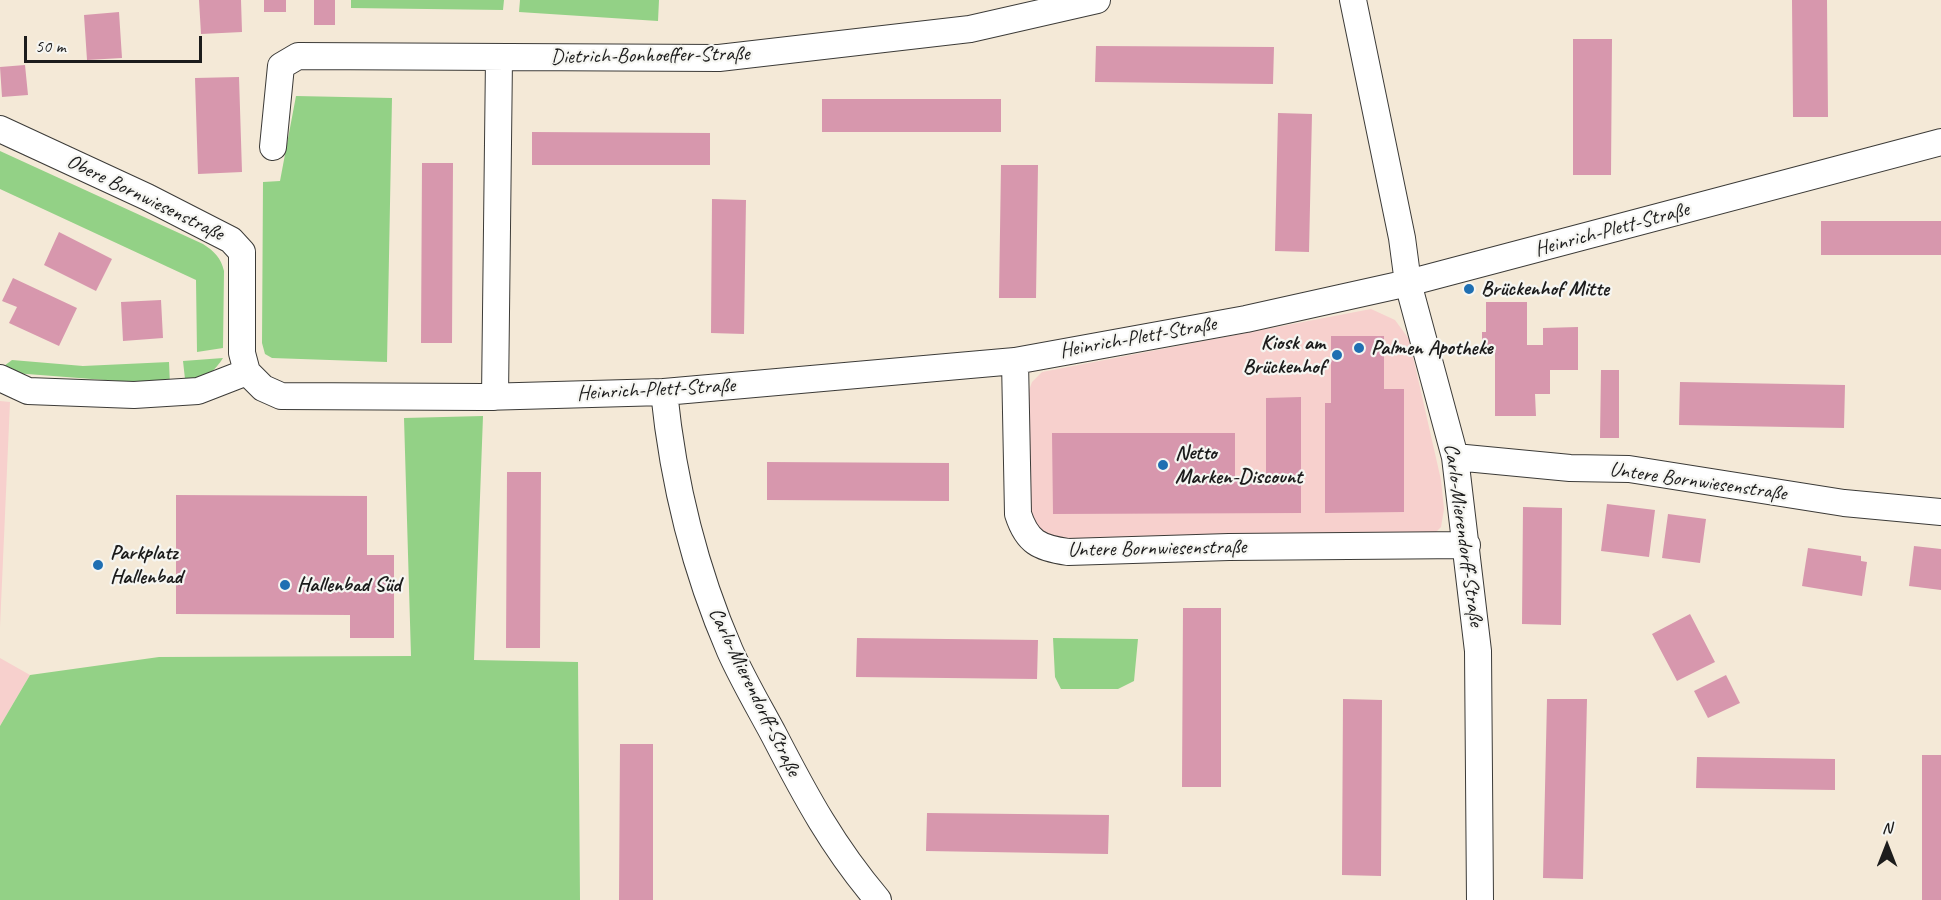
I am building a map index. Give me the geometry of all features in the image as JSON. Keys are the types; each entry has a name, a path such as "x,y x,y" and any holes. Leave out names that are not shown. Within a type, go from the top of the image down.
{"street":[{"name":"Dietrich-Bonhoeffer-Straße","path":"273,147 281,66 298,56 730,57 970,29 1097,0"},
{"name":"Carlo-Mierendorff-Straße","path":"1353,0 1402,238 1408,283 1455,457 1478,651 1480,900"},
{"path":"495,397 499,58"},
{"name":"Obere Bornwiesenstraße","path":"0,129 231,240 242,252 242,353 247,372"},
{"name":"Heinrich-Plett-Straße","path":"247,372 263,388 280,396 495,397 664,392 1015,361 1246,319 1408,283 1941,142"},
{"name":"Untere Bornwiesenstraße","path":"1015,361 1018,514 1024,532 1047,549 1068,552 1467,545"},
{"path":"0,378 28,391 134,395 198,391 247,372"},
{"name":"Carlo-Mierendorff-Straße","path":"664,392 684,522 704,587 730,652 802,792 840,854 878,900"},
{"name":"Untere Bornwiesenstraße","path":"1455,457 1570,468 1629,469 1844,503 1941,512"}],"shaded area":[{"path":"1371,309 1395,320 1409,339 1441,480 1444,509 1441,527 1432,536 1057,540 1045,538 1027,515 1026,399 1032,382 1042,372"},
{"path":"0,401 10,402 0,627"},
{"path":"0,658 30,675 0,726"}],"green space":[{"path":"351,0 504,0 503,10 351,8"},
{"path":"520,0 659,0 658,21 519,12"},
{"path":"296,96 392,98 387,362 272,358 265,354 262,343 263,182 280,181"},
{"path":"0,151 210,249 219,259 224,271 223,348 197,352 196,280 0,189"},
{"path":"223,358 216,368 202,378 185,379 183,361"},
{"path":"12,360 83,366 169,362 170,385 14,373 4,366"},
{"path":"483,416 474,660 578,662 580,900 0,900 0,726 30,675 159,657 411,656 404,418"},
{"path":"1053,638 1138,639 1134,681 1118,689 1061,689 1055,677"}],"building":[{"path":"199,0 241,0 242,32 201,34"},
{"path":"264,0 286,0 286,12 264,12"},
{"path":"314,0 335,0 335,25 314,25"},
{"path":"1792,0 1827,0 1828,117 1793,117"},
{"path":"119,12 122,58 87,60 84,15"},
{"path":"1573,39 1612,39 1611,175 1573,175"},
{"path":"1096,46 1274,47 1273,84 1095,82"},
{"path":"25,65 28,95 2,97 0,67"},
{"path":"239,77 242,172 198,174 195,78"},
{"path":"822,99 1001,99 1001,132 822,132"},
{"path":"1278,113 1312,114 1309,252 1275,251"},
{"path":"532,132 710,133 710,165 532,165"},
{"path":"422,163 453,163 452,343 421,343"},
{"path":"1001,165 1038,165 1036,298 999,298"},
{"path":"712,199 746,200 744,334 711,333"},
{"path":"1821,221 1941,221 1941,255 1821,255"},
{"path":"59,232 112,259 96,291 44,265"},
{"path":"13,278 77,308 59,346 9,323 17,307 2,301"},
{"path":"161,300 163,338 123,341 121,302"},
{"path":"1486,302 1527,302 1527,345 1543,345 1543,328 1578,327 1578,370 1550,370 1550,394 1535,394 1536,416 1495,416 1495,353 1482,353 1482,332 1486,332"},
{"path":"1331,336 1384,336 1384,389 1404,389 1404,512 1325,513 1325,403 1331,403"},
{"path":"1601,370 1619,370 1619,438 1600,438"},
{"path":"1680,382 1845,385 1844,428 1679,425"},
{"path":"1301,397 1301,513 1053,514 1052,433 1235,433 1235,480 1266,480 1266,398"},
{"path":"767,462 949,463 949,501 767,500"},
{"path":"507,472 541,472 540,648 506,648"},
{"name":"Hallenbad Süd","path":"176,495 367,496 367,555 394,555 394,638 350,638 350,615 176,614"},
{"path":"1607,504 1655,510 1649,557 1601,551"},
{"path":"1523,507 1562,508 1561,625 1522,624"},
{"path":"1668,514 1706,519 1700,563 1662,558"},
{"path":"1914,546 1941,549 1941,590 1909,586"},
{"path":"1808,548 1861,556 1861,561 1867,562 1862,596 1802,586"},
{"path":"1183,608 1221,608 1221,787 1182,787"},
{"path":"1690,614 1715,662 1677,681 1652,634"},
{"path":"857,638 1038,640 1037,679 856,677"},
{"path":"1726,675 1740,703 1708,718 1694,691"},
{"path":"1343,699 1382,700 1381,876 1342,875"},
{"path":"1547,699 1587,699 1583,879 1543,878"},
{"path":"620,744 653,744 653,900 619,900"},
{"path":"1922,755 1941,755 1941,900 1922,900"},
{"path":"1697,757 1835,759 1835,790 1696,788"},
{"path":"927,813 1109,815 1108,854 926,851"}],"place":[{"name":"Brückenhof Mitte","path":"1469,289"},
{"name":"Palmen Apotheke","path":"1359,348"},
{"name":"Kiosk am Brückenhof","path":"1337,355"},
{"name":"Netto Marken-Discount","path":"1163,465"},
{"name":"Parkplatz Hallenbad","path":"98,565"},
{"name":"Hallenbad Süd","path":"285,585"}]}
